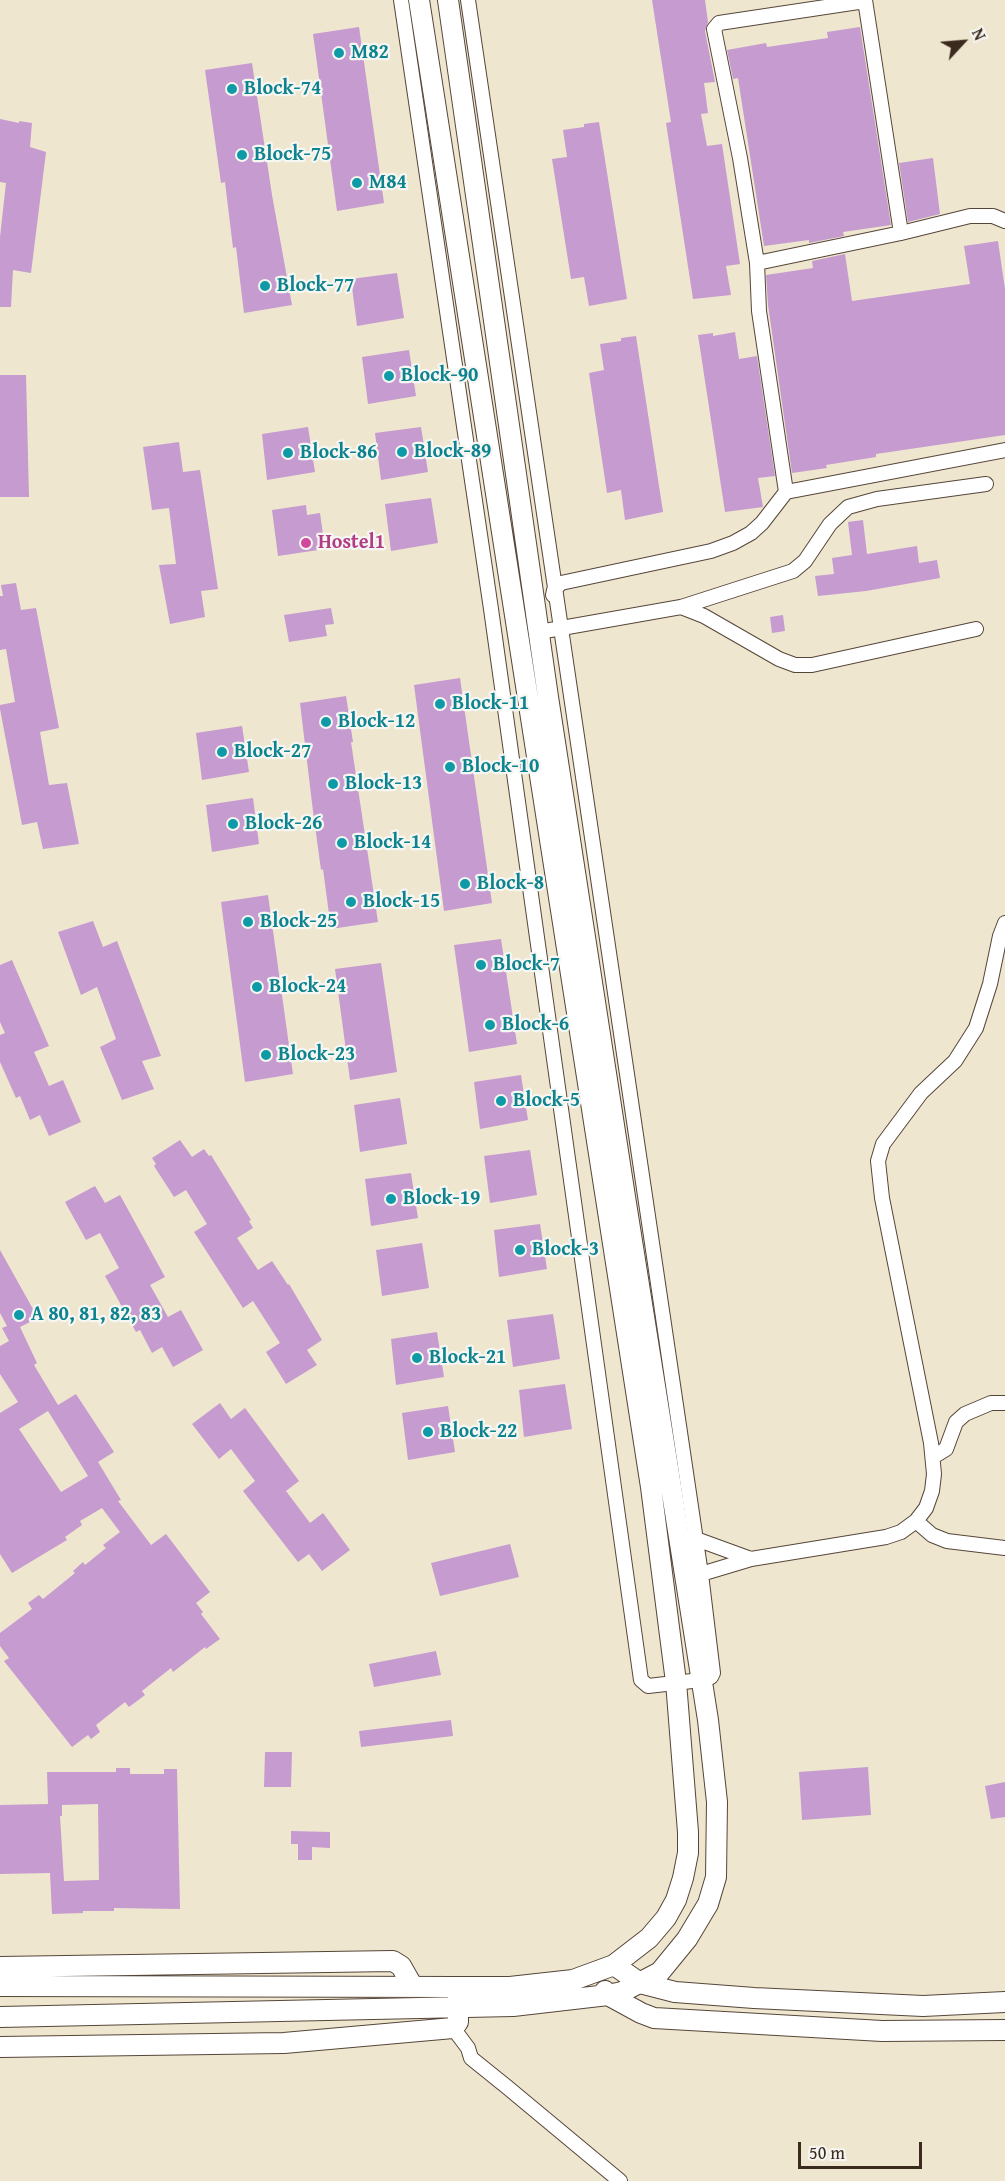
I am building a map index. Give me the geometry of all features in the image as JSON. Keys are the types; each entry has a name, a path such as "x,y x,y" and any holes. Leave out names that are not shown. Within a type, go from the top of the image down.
{"main road":[{"path":"0,1986 510,1987 573,1980 615,1965 649,1938 666,1918 676,1900 683,1878 688,1853 688,1832 676,1682 651,1487 419,0"},
{"path":"0,2017 459,2008 513,2006 608,1995 622,1992 660,1972 687,1939 708,1904 716,1877 717,1802 701,1680 538,623 448,0"},
{"path":"0,1967 393,1961 401,1966 413,1987"},
{"path":"615,1965 640,1983 675,1992 923,2006 1005,2002"},
{"path":"590,1975 608,1995 654,2018 882,2031 1005,2030"},
{"path":"0,2047 285,2043 453,2028 458,2022 457,1987"}],"street":[{"path":"401,0 491,609 641,1680 648,1686 701,1680 711,1677 712,1673 701,1574 468,0"},
{"path":"786,492 759,310 757,263 740,158 714,29 719,23 865,0 901,233"},
{"path":"757,263 970,216 993,216 1005,221"},
{"path":"986,484 877,499 848,507 830,524 805,561 793,572 681,607 560,628 538,623 551,608 554,590 557,586 566,582 711,551 733,543 751,533 762,523 786,492 1005,450"},
{"path":"681,607 704,616 779,660 795,665 812,665 976,629"},
{"path":"701,1574 751,1559 886,1537 901,1532 916,1521 926,1508 932,1491 933,1457 882,1198 878,1161 883,1144 921,1094 956,1061 976,1028 1005,923"},
{"path":"933,1457 946,1449 956,1422 965,1414 991,1403 1005,1403"},
{"path":"916,1521 932,1535 947,1541 1005,1548"},
{"path":"696,1539 751,1559"},
{"path":"453,2028 468,2048 471,2058 620,2181"}],"building":[{"path":"652,0 705,0 708,22 705,31 715,82 704,83 708,113 701,114 707,146 722,144 740,264 726,266 731,295 693,299 666,123 671,122"},
{"path":"359,27 384,203 337,211 313,34"},
{"path":"860,27 891,225 843,232 844,236 809,243 809,240 764,246 738,78 733,79 727,50 766,43 767,47 828,38 827,32"},
{"path":"252,63 292,305 244,313 236,247 233,248 225,182 221,183 205,70"},
{"path":"0,119 32,123 30,147 46,152 31,273 13,270 11,307 0,307 0,237 6,183 0,182"},
{"path":"599,122 627,299 589,306 584,277 571,279 552,159 567,157 563,130"},
{"path":"933,158 940,214 908,222 899,163"},
{"path":"998,241 1005,289 1005,435 876,454 876,457 792,473 768,305 766,275 813,268 812,261 845,254 852,301 970,284 964,246"},
{"path":"397,273 404,318 357,326 351,279"},
{"path":"735,332 739,359 757,356 775,476 758,478 763,507 725,512 698,335 713,333 713,336"},
{"path":"636,336 663,512 625,520 621,490 607,493 589,373 604,370 600,344"},
{"name":"Block-90","path":"409,350 416,396 368,404 362,357"},
{"path":"0,375 26,375 29,497 0,497"},
{"name":"Block-86","path":"308,427 315,472 267,480 262,434"},
{"name":"Block-89","path":"421,427 428,472 381,480 375,433"},
{"path":"179,442 183,472 200,470 218,589 201,591 205,617 170,624 159,565 176,564 169,508 152,510 143,447"},
{"path":"431,498 438,543 391,551 385,504"},
{"path":"306,505 307,515 320,513 325,549 278,556 272,510"},
{"path":"863,520 867,554 917,546 919,563 937,560 940,578 866,591 818,596 815,576 834,574 832,558 852,555 848,522"},
{"path":"16,583 21,610 36,608 59,728 40,732 49,785 67,783 79,844 43,849 37,822 22,825 0,709 0,705 15,702 6,649 0,650 0,596 3,596 1,585"},
{"path":"331,608 334,624 325,625 327,636 289,642 284,615"},
{"path":"783,615 785,631 772,633 770,617"},
{"path":"460,678 492,903 444,911 414,685"},
{"path":"346,696 378,922 331,929 323,869 321,870 300,703"},
{"name":"Block-27","path":"242,726 249,772 202,780 196,733"},
{"name":"Block-26","path":"253,798 259,844 212,852 206,805"},
{"path":"268,895 293,1074 245,1082 221,902"},
{"path":"93,921 103,947 117,941 161,1056 142,1061 154,1089 122,1100 100,1047 116,1039 97,987 81,995 58,932"},
{"path":"501,939 517,1044 469,1052 454,945"},
{"path":"12,960 49,1046 34,1052 49,1086 63,1080 81,1122 49,1136 40,1115 30,1120 20,1096 16,1098 0,1062 0,1035 5,1033 0,1022 0,965"},
{"path":"381,963 397,1072 350,1080 335,969"},
{"name":"Block-5","path":"521,1075 528,1120 480,1129 474,1082"},
{"path":"400,1098 407,1144 360,1152 354,1105"},
{"path":"180,1140 192,1157 204,1149 209,1156 211,1155 251,1220 249,1221 253,1228 237,1238 258,1270 272,1261 289,1284 322,1340 307,1350 317,1365 286,1384 266,1352 280,1343 253,1301 243,1308 194,1232 207,1224 186,1190 174,1197 154,1166 156,1164 152,1158"},
{"path":"530,1150 537,1195 490,1203 484,1156"},
{"name":"Block-19","path":"411,1173 418,1218 371,1226 365,1179"},
{"path":"95,1186 105,1203 120,1195 165,1277 150,1285 168,1317 181,1310 203,1350 173,1367 162,1347 152,1353 140,1330 136,1332 105,1276 119,1268 100,1233 86,1240 65,1202"},
{"name":"Block-3","path":"540,1224 547,1269 499,1277 494,1230"},
{"path":"422,1243 429,1288 382,1296 376,1250"},
{"path":"0,1250 38,1318 20,1327 37,1363 34,1365 58,1405 76,1394 114,1452 98,1462 121,1500 118,1501 151,1545 166,1534 210,1592 196,1603 203,1612 201,1614 220,1639 206,1649 205,1647 173,1672 171,1668 142,1691 145,1695 129,1707 125,1702 96,1725 100,1732 91,1739 88,1735 72,1747 4,1661 9,1658 0,1646 0,1633 32,1609 28,1603 39,1595 43,1599 75,1573 73,1571 83,1562 85,1565 106,1548 103,1545 120,1532 102,1508 80,1521 82,1525 65,1537 67,1540 12,1573 0,1554 0,1413 18,1402 0,1374 0,1346 9,1341 2,1328 7,1326 0,1313","holes":["48,1411 88,1476 61,1492 19,1429"]},
{"path":"553,1314 560,1359 513,1367 507,1320"},
{"name":"Block-21","path":"437,1332 444,1377 396,1385 391,1339"},
{"path":"565,1384 572,1429 524,1437 519,1390"},
{"path":"220,1403 231,1419 245,1408 299,1481 286,1491 310,1523 323,1513 350,1550 322,1571 309,1554 298,1562 243,1491 255,1481 231,1449 219,1459 192,1424"},
{"name":"Block-22","path":"448,1406 455,1452 408,1460 402,1413"},
{"path":"510,1544 519,1577 440,1596 431,1563"},
{"path":"436,1651 441,1675 374,1687 369,1664"},
{"path":"451,1720 453,1736 361,1747 359,1731"},
{"path":"265,1752 292,1752 291,1787 264,1787"},
{"path":"868,1767 871,1815 802,1820 799,1772"},
{"path":"116,1768 130,1768 130,1774 164,1774 164,1769 177,1769 180,1909 114,1908 114,1911 52,1914 50,1873 0,1874 0,1805 48,1804 47,1772 116,1772","holes":["98,1804 99,1880 64,1881 60,1816 62,1816 62,1805"]},
{"path":"1005,1782 1005,1817 991,1819 985,1786"},
{"path":"291,1831 330,1832 330,1848 312,1847 312,1860 298,1860 298,1844 291,1844"}],"place":[{"name":"M82","path":"339,53"},
{"name":"Block-74","path":"232,89"},
{"name":"Block-75","path":"242,155"},
{"name":"M84","path":"357,183"},
{"name":"Block-77","path":"265,286"},
{"name":"Block-90","path":"389,376"},
{"name":"Block-89","path":"402,452"},
{"name":"Block-86","path":"288,453"},
{"name":"Hostel1","path":"306,543"},
{"name":"Block-11","path":"440,704"},
{"name":"Block-12","path":"326,722"},
{"name":"Block-27","path":"222,752"},
{"name":"Block-10","path":"450,767"},
{"name":"Block-13","path":"333,784"},
{"name":"Block-26","path":"233,824"},
{"name":"Block-14","path":"342,843"},
{"name":"Block-8","path":"465,884"},
{"name":"Block-15","path":"351,902"},
{"name":"Block-25","path":"248,922"},
{"name":"Block-7","path":"481,965"},
{"name":"Block-24","path":"257,987"},
{"name":"Block-6","path":"490,1025"},
{"name":"Block-23","path":"266,1055"},
{"name":"Block-5","path":"501,1101"},
{"name":"Block-19","path":"391,1199"},
{"name":"Block-3","path":"520,1250"},
{"name":"A 80, 81, 82, 83","path":"19,1315"},
{"name":"Block-21","path":"417,1358"},
{"name":"Block-22","path":"428,1432"}]}
